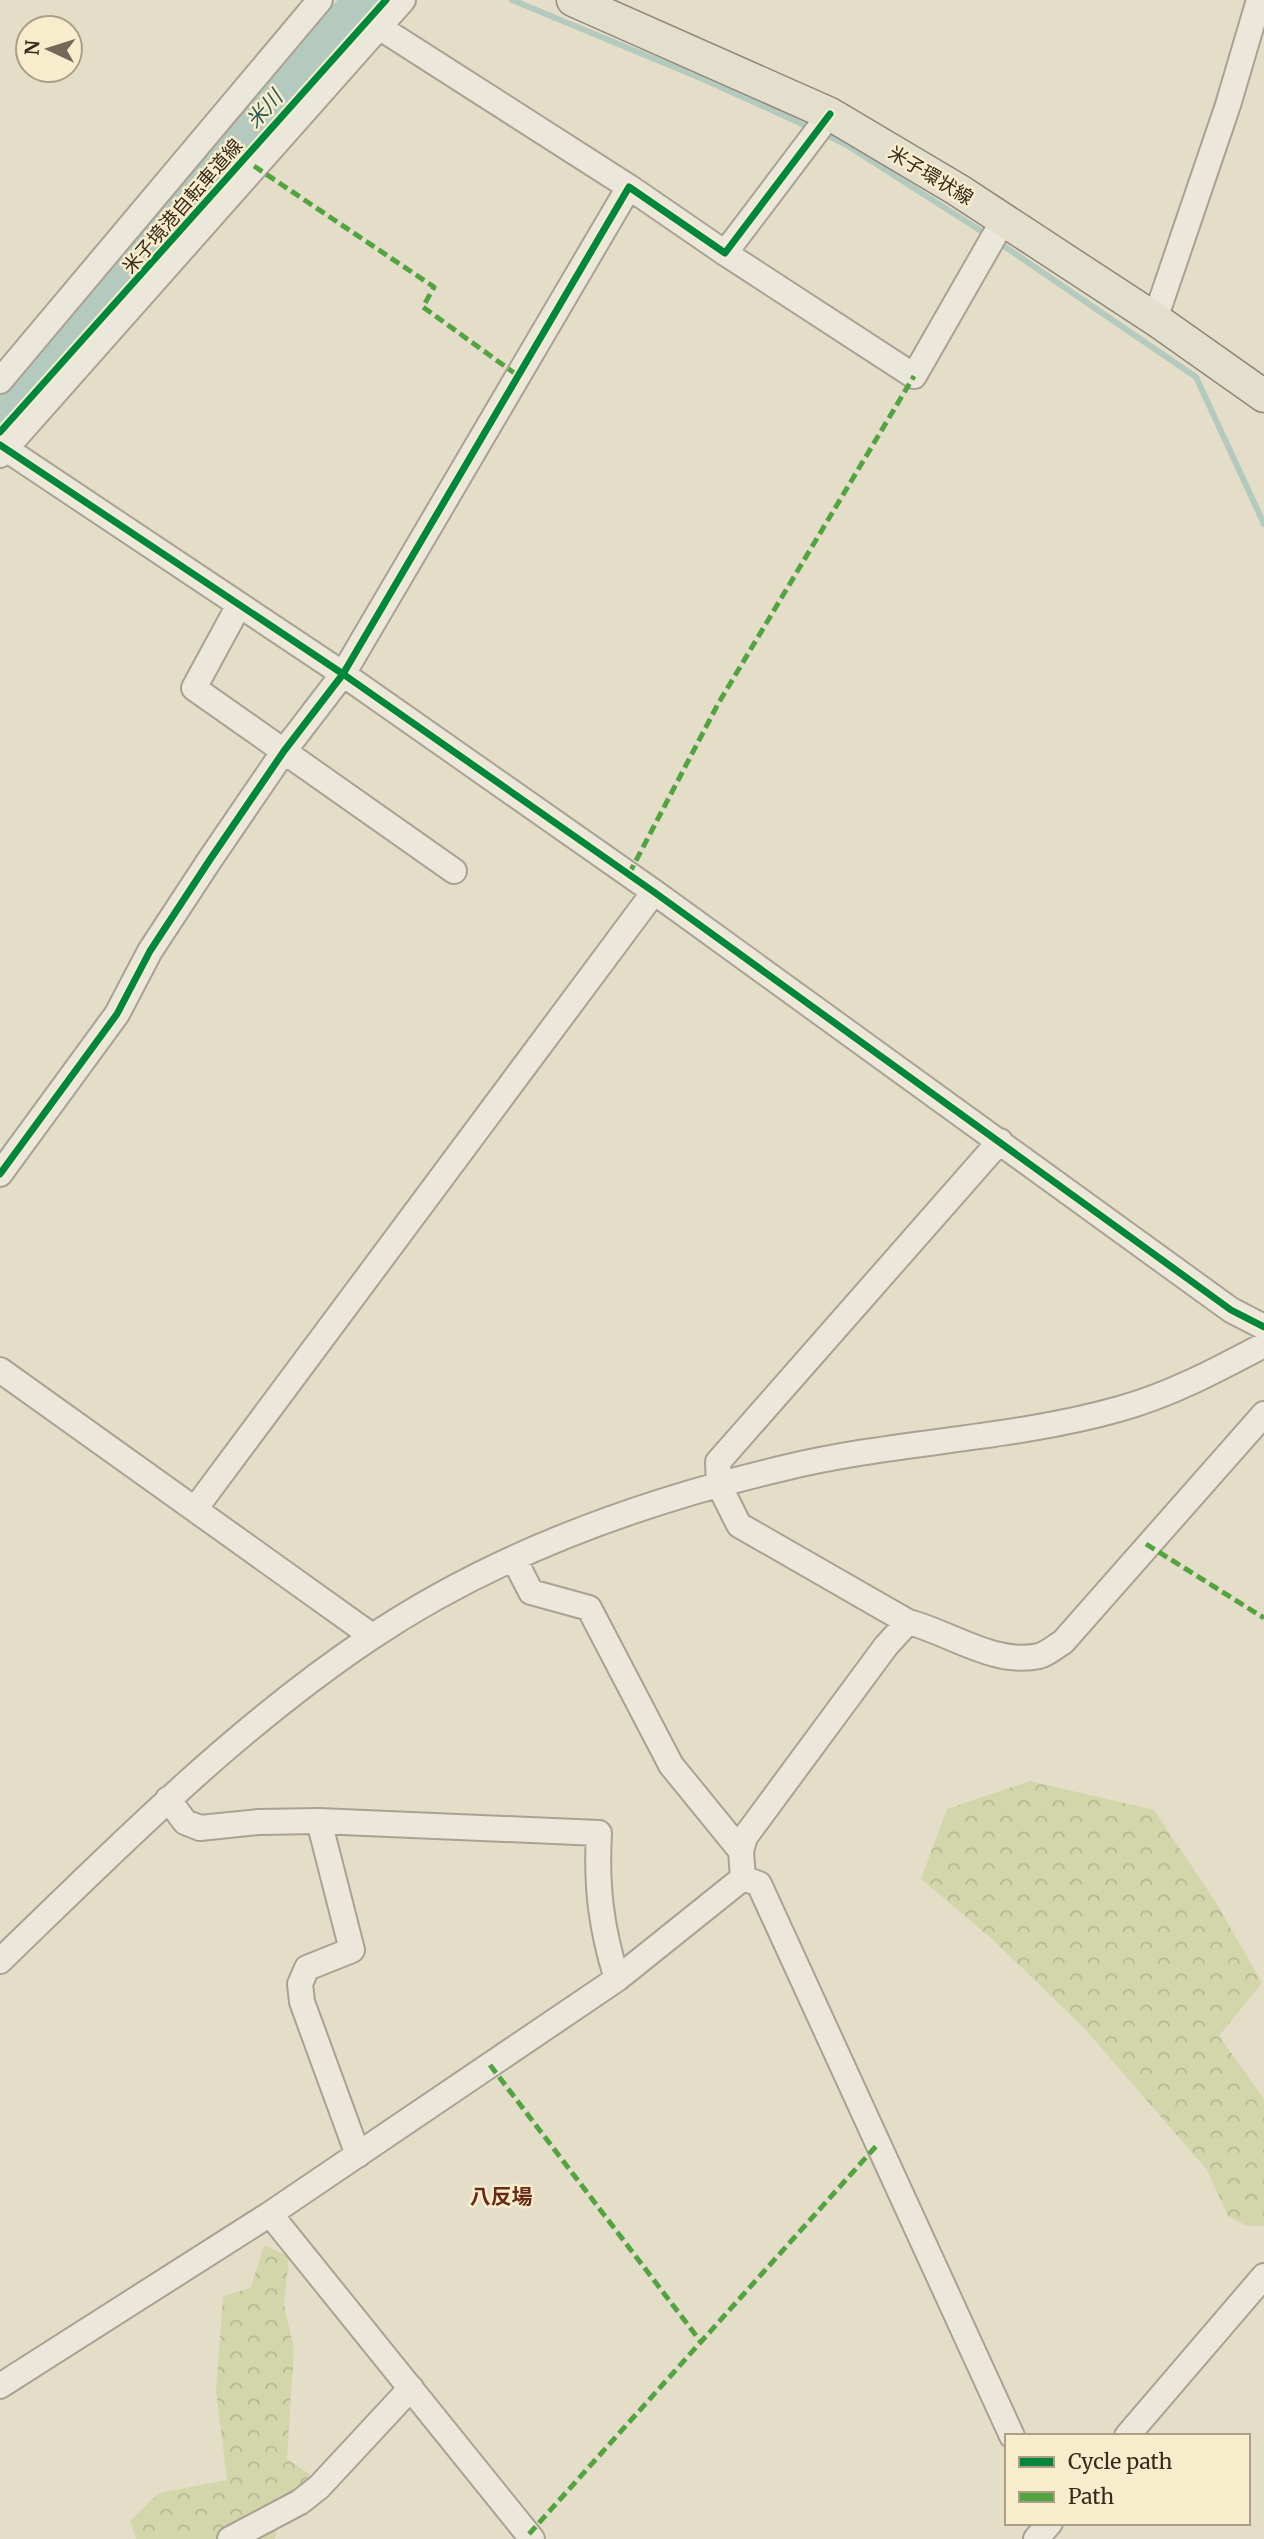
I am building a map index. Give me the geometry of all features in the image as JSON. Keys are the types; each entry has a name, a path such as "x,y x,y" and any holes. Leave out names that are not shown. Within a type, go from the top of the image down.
{"main road":[{"name":"米子環状線","path":"573,0 830,114 1004,219 1264,396"}],"street":[{"path":"0,380 320,0"},
{"path":"403,0 2,449 343,674 654,892 1231,1310 1264,1327"},
{"path":"1154,319 1228,105 1259,0"},
{"path":"379,27 629,187 914,376 1004,219"},
{"path":"725,253 830,114"},
{"path":"0,1174 117,1014 150,951 284,751 343,674 629,187"},
{"path":"239,607 194,688 454,871"},
{"path":"195,1509 654,892"},
{"path":"1000,1141 718,1462 719,1485 739,1525 908,1622 929,1627 965,1646 1014,1656 1040,1656 1063,1642 1264,1414"},
{"path":"0,1961 168,1799 272,1709 372,1636 514,1559 616,1516 787,1467 1045,1427 1121,1409 1201,1379 1264,1345"},
{"path":"0,1370 372,1636"},
{"path":"514,1559 531,1592 589,1608 671,1765 741,1851"},
{"path":"743,1878 741,1851 745,1837 886,1646 908,1622"},
{"path":"168,1799 185,1822 200,1828 258,1822 318,1821 599,1833 596,1881 606,1944 617,1979"},
{"path":"318,1821 352,1950 307,1968 300,1984 302,2002 358,2155"},
{"path":"0,2386 270,2214 617,1979 743,1878"},
{"path":"743,1878 759,1884 1011,2434"},
{"path":"270,2214 532,2539"},
{"path":"1129,2434 1264,2276"},
{"path":"230,2539 300,2502 319,2487 411,2389"},
{"path":"1036,2539 1049,2525"}],"green space":[{"path":"1030,1781 1154,1810 1217,1904 1262,1983 1219,2036 1264,2099 1264,2226 1245,2225 1228,2216 1207,2170 1084,2028 992,1939 921,1879 947,1809"},
{"path":"264,2245 289,2256 284,2305 294,2349 287,2459 317,2479 282,2503 275,2539 136,2539 130,2521 159,2493 227,2480 216,2391 223,2297 251,2287"}],"waterway":[{"name":"米川","path":"0,407 214,171 362,0"},
{"path":"512,0 703,79 813,129"},
{"path":"822,133 845,144 989,236"},
{"path":"998,242 1196,377 1264,524"}],"marked path":[{"path":"254,166 434,287 423,307 517,375"},
{"path":"629,874 718,704 914,376"},
{"path":"1146,1544 1264,1618"},
{"path":"490,2065 701,2342"},
{"path":"529,2534 878,2144"}],"cycle path":[{"name":"米子境港自転車道線","path":"0,432 386,0"},
{"path":"0,1174 117,1014 150,951 209,861 284,751 343,674 629,187 725,253 830,114"},
{"path":"0,445 343,674 654,892 1231,1310 1264,1327"}],"district":[{"name":"八反場","path":"501,2196"}]}
